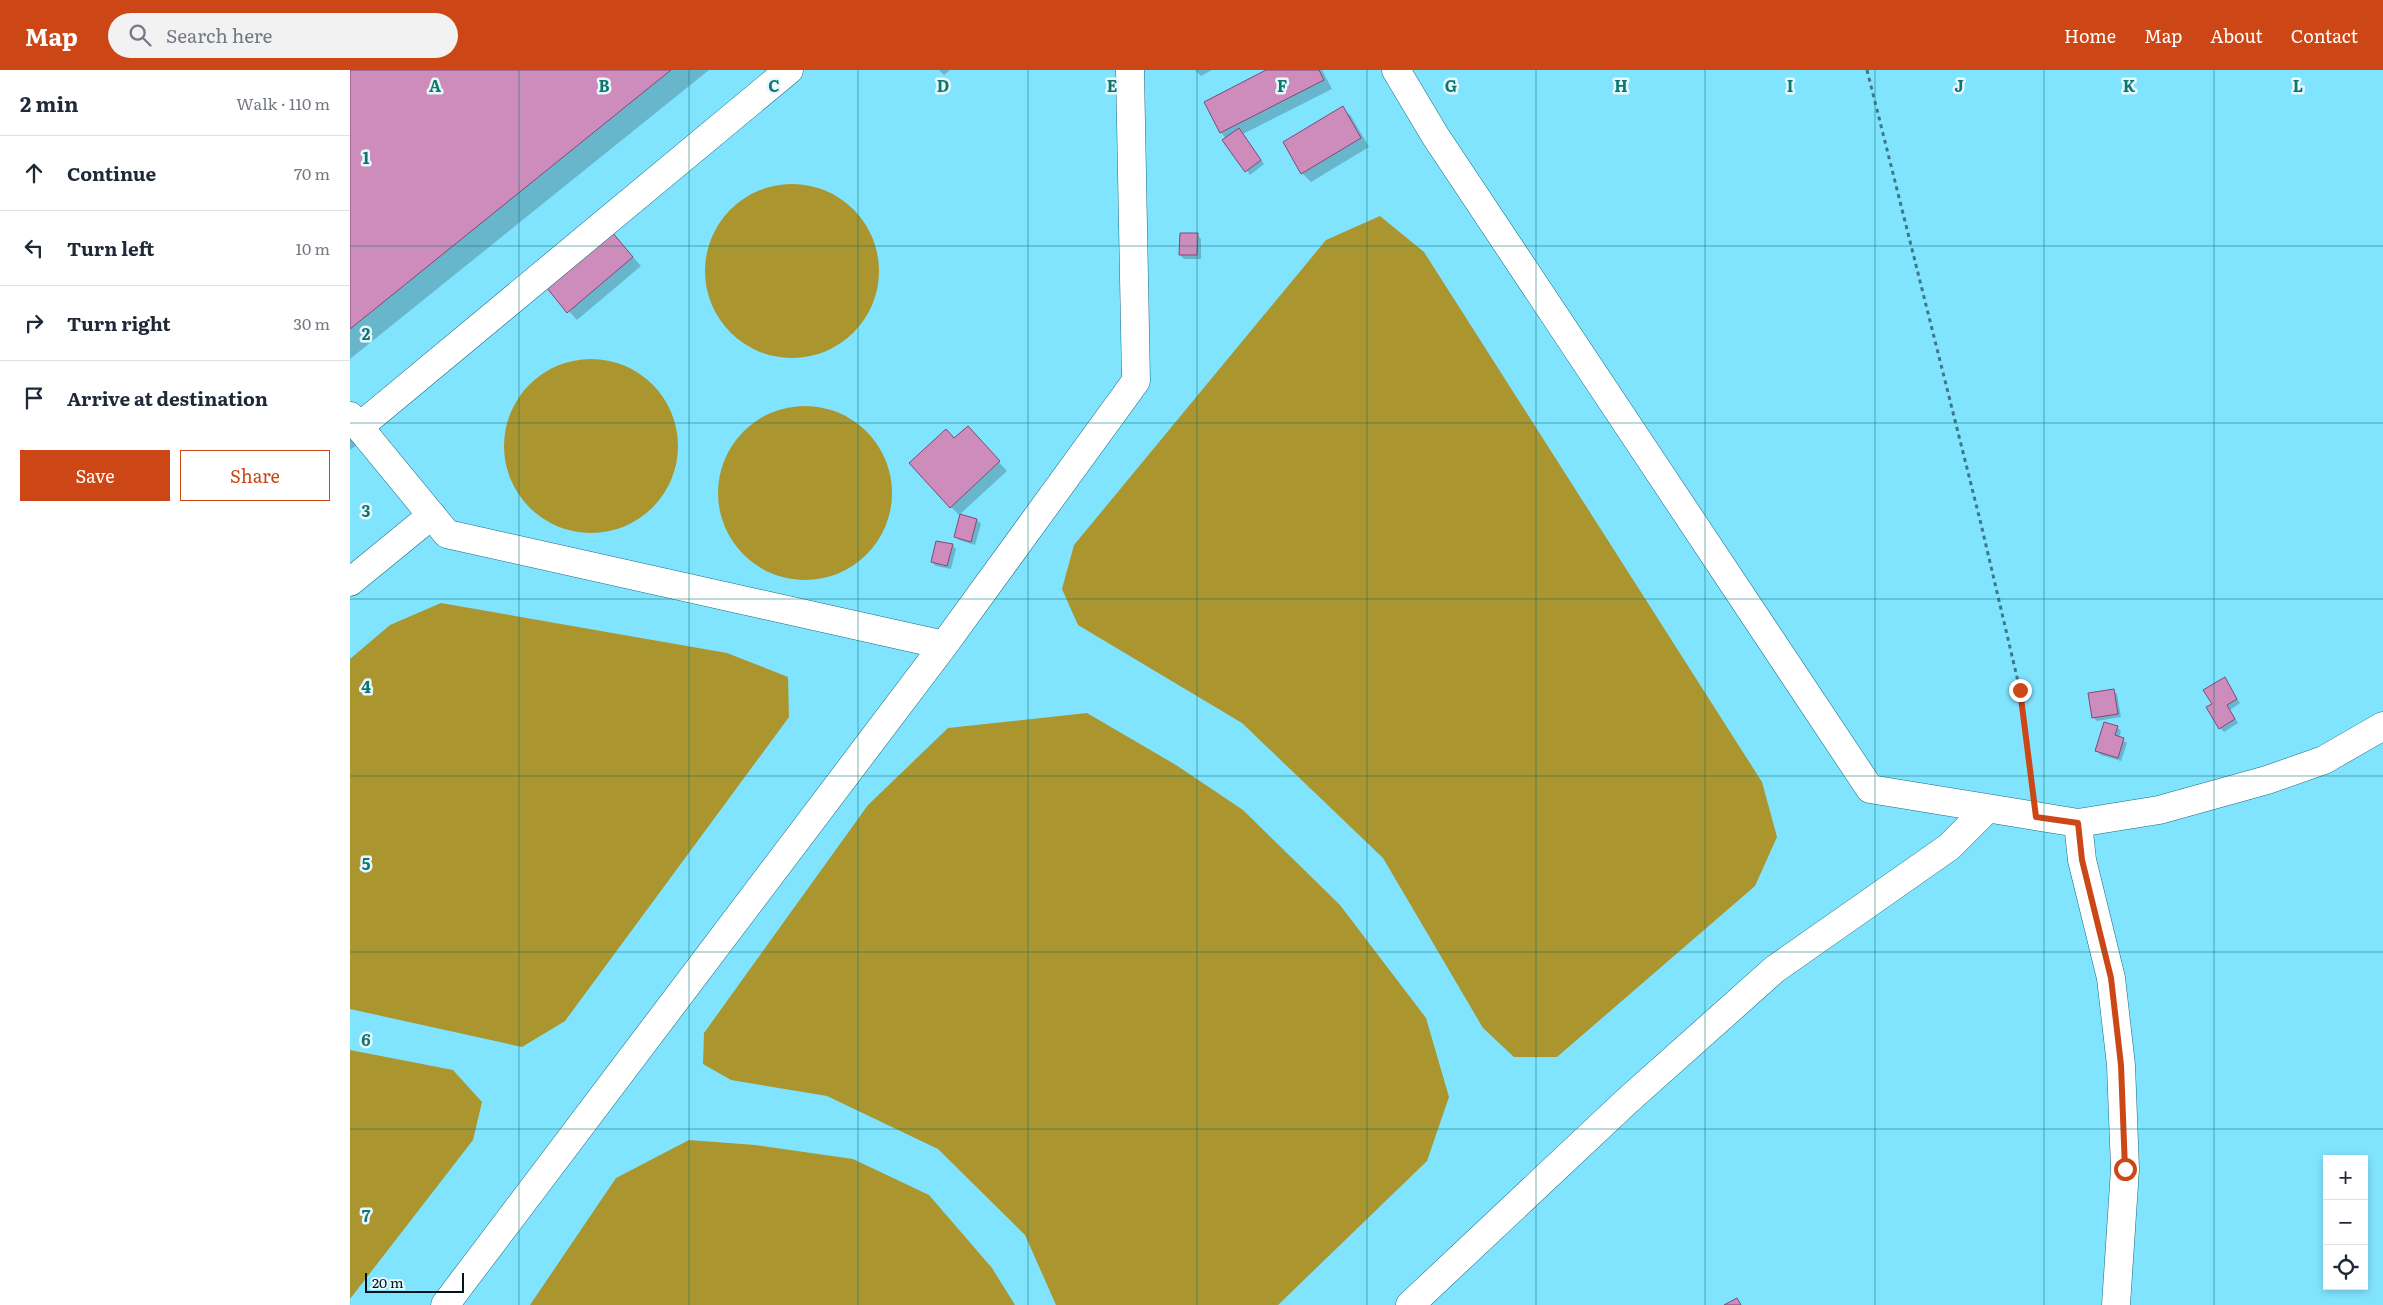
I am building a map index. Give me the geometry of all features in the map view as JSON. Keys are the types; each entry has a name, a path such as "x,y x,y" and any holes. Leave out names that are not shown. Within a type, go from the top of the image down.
{"street":[{"path":"789,70 354,421 448,534 944,645"},
{"path":"445,1305 944,645 1136,381 1130,70"},
{"path":"1396,70 1436,137 1870,789 2078,823 2159,810 2267,780 2324,760 2383,726"},
{"path":"350,582 432,515"},
{"path":"1410,1305 1627,1101 1776,969 1949,847 1987,809"},
{"path":"2078,823 2082,860 2111,978 2121,1065 2125,1169 2116,1305"}],"path":[{"path":"1867,70 1981,524 2020,690 2036,817"}],"shaded area":[{"path":"801,184 825,190 840,198 854,209 865,223 873,238 878,254 878,288 873,304 865,319 854,333 840,344 825,352 809,357 783,358 759,352 744,344 730,333 719,319 711,304 706,288 705,262 711,238 719,223 730,209 744,198 759,190 775,185"},
{"path":"1380,216 1424,252 1762,782 1777,837 1755,886 1557,1057 1514,1057 1483,1028 1383,858 1242,723 1078,625 1062,589 1074,545 1326,240"},
{"path":"600,359 624,365 639,373 653,384 664,398 672,413 677,429 677,463 672,479 664,494 653,508 639,519 624,527 608,532 582,533 558,527 543,519 529,508 518,494 510,479 505,463 504,437 510,413 518,398 529,384 543,373 558,365 574,360"},
{"path":"796,406 814,406 838,412 853,420 867,431 878,445 886,460 891,476 891,510 886,526 878,541 867,555 853,566 830,577 814,580 796,580 772,574 757,566 743,555 732,541 721,518 718,502 718,484 724,460 732,445 743,431 757,420 780,409"},
{"path":"441,603 727,653 788,677 789,717 565,1021 522,1047 350,1009 350,659 390,625"},
{"path":"1087,713 1176,765 1243,810 1340,905 1426,1018 1449,1097 1427,1161 1278,1305 1056,1305 1025,1235 938,1149 827,1096 731,1080 703,1064 704,1033 868,805 948,728"},
{"path":"350,1050 453,1070 482,1102 473,1140 350,1299"},
{"path":"689,1140 755,1145 853,1159 929,1195 992,1268 1015,1305 530,1305 616,1178"}],"building":[{"path":"350,70 671,70 350,329"},
{"path":"1266,70 1319,70 1324,80 1220,133 1204,102"},
{"path":"1343,106 1361,138 1301,174 1283,142"},
{"path":"1239,128 1261,160 1245,172 1222,140"},
{"path":"612,232 633,257 567,313 547,288"},
{"path":"1180,233 1198,233 1197,255 1179,255"},
{"path":"968,426 1000,461 950,508 909,463 946,429 954,438"},
{"path":"960,514 977,519 971,542 954,537"},
{"path":"936,541 953,544 947,566 931,562"},
{"path":"2225,677 2237,699 2227,705 2235,719 2219,729 2206,707 2212,704 2203,690"},
{"path":"2114,689 2118,714 2092,718 2088,693"},
{"path":"2104,722 2118,726 2115,735 2124,738 2118,758 2095,751"},
{"path":"1737,1298 1741,1305 1724,1305"}],"route":[{"path":"2020,690 2036,817 2078,823 2082,860 2090,886 2111,978 2121,1065 2125,1169"}]}
